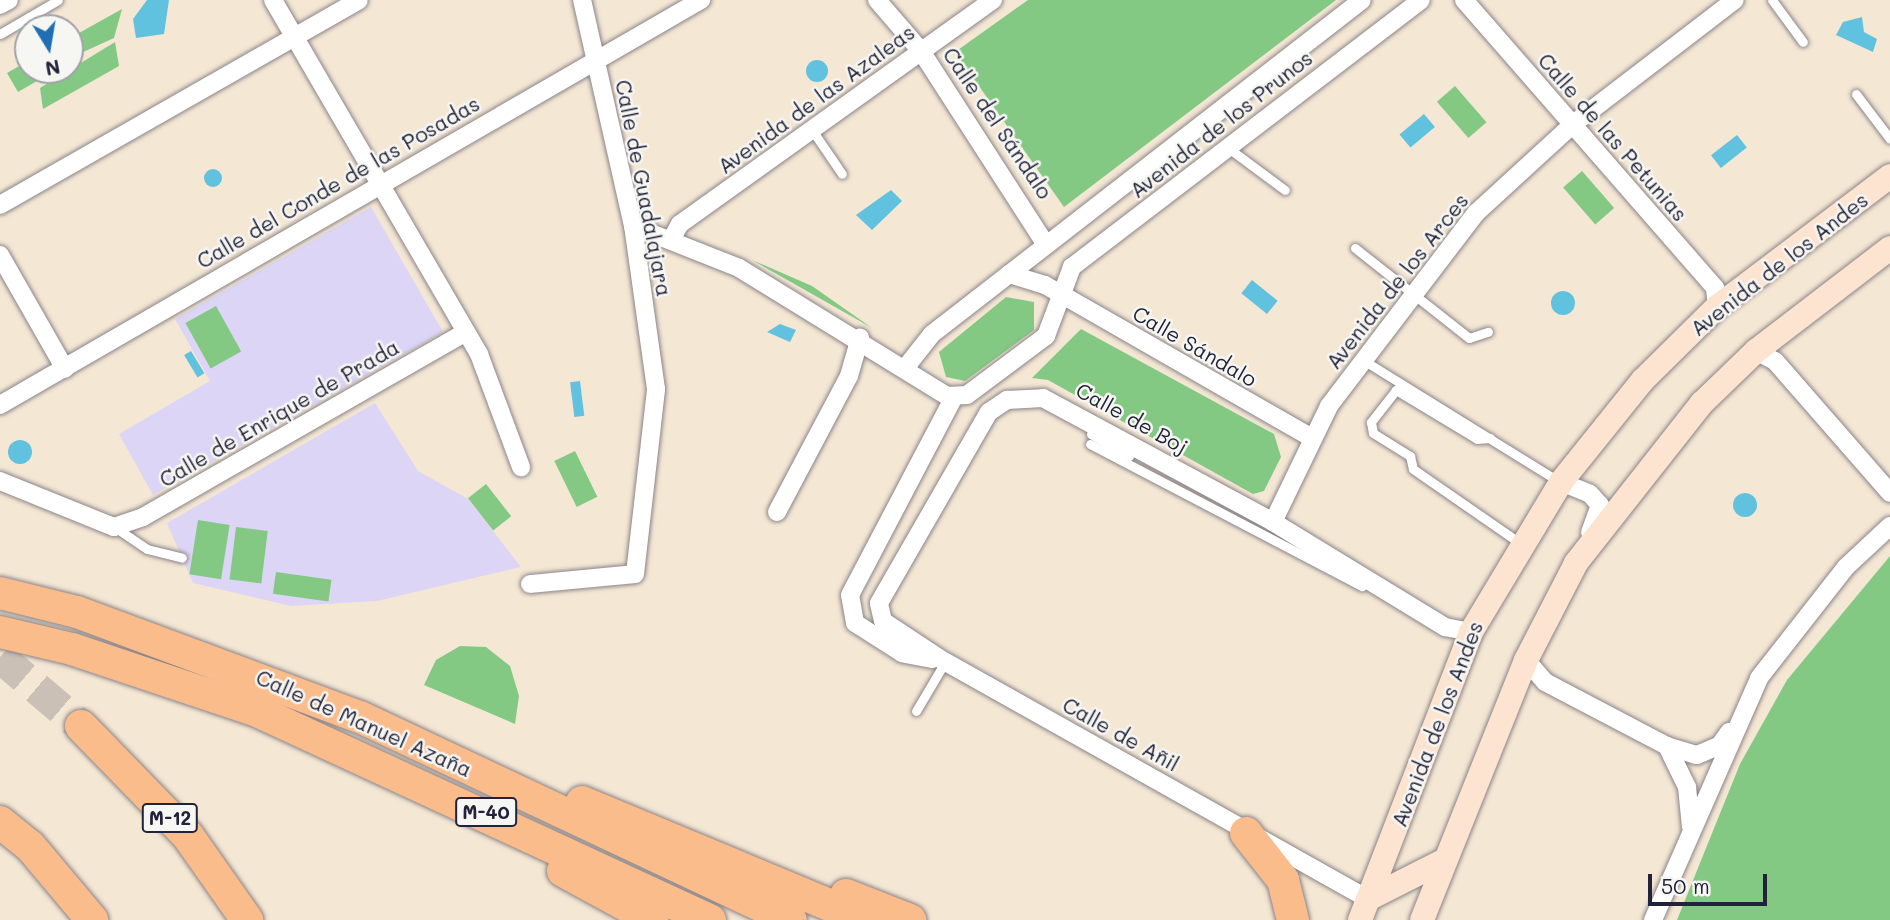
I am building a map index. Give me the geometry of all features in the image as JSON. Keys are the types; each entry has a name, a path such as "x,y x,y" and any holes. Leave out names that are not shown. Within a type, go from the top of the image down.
{"highway":[{"name":"Calle de Manuel Azaña","path":"0,593 140,633 360,718 791,920"},
{"name":"Calle de Manuel Azaña","path":"0,632 72,649 257,712 710,920"},
{"path":"257,712 653,920"},
{"path":"360,718 651,828 910,920"},
{"name":"M-12","path":"81,726 188,836 247,920"},
{"path":"0,822 30,846 92,920"},
{"path":"651,828 865,920"},
{"path":"1246,832 1283,880 1293,920"}],"main road":[{"name":"Avenida de los Andes","path":"1364,910 1471,632 1520,543 1561,482 1643,380 1717,307 1890,176"},
{"path":"1422,920 1526,660 1576,563 1656,456 1756,351 1890,248"},
{"path":"1364,910 1445,860"}],"street":[{"path":"0,5 9,0"},
{"path":"274,0 464,333 479,354 521,467"},
{"path":"0,205 359,0"},
{"name":"Calle de Guadalajara","path":"530,584 635,574 656,389 633,226 582,0"},
{"name":"Calle del Conde de las Posadas","path":"0,405 595,57 701,0"},
{"name":"Calle del Sándalo","path":"877,0 921,51 1046,244"},
{"name":"Avenida de las Azaleas","path":"671,240 680,224 993,0"},
{"name":"Avenida de los Prunos","path":"906,367 932,334 1362,0"},
{"name":"Avenida de los Prunos","path":"954,397 982,389 1046,336 1058,293 1072,267 1421,0"},
{"name":"Calle de las Petunias","path":"1464,0 1715,288 1717,307"},
{"name":"Avenida de los Arces","path":"1273,522 1310,437 1362,359 1476,213 1572,125 1735,0"},
{"path":"633,226 739,268 860,338 954,397 850,595 855,623 902,653 945,662"},
{"path":"0,255 65,369"},
{"path":"1009,274 1058,293"},
{"name":"Calle Sándalo","path":"1058,293 1310,437"},
{"name":"Calle de Enrique de Prada","path":"114,527 143,517 464,333"},
{"path":"777,512 849,376 860,338"},
{"path":"1756,351 1775,361 1890,493"},
{"path":"863,568 862,592 872,596 884,589 989,412 1007,400"},
{"name":"Calle de Boj","path":"1007,400 1057,402 1273,522 1444,627 1471,632"},
{"path":"0,481 114,527"},
{"path":"1561,482 1590,494 1600,505 1576,563"},
{"path":"1526,660 1545,682 1667,746 1697,755 1720,745 1789,634 1890,526"},
{"name":"Calle de Añil","path":"884,589 883,621 945,662 1246,832 1364,910"},
{"path":"1653,920 1734,723"},
{"path":"1667,746 1688,787 1690,834"}],"lane":[{"path":"0,34 58,0"},
{"path":"1772,0 1803,42"},
{"path":"1856,94 1890,139"},
{"path":"812,130 842,174"},
{"path":"1227,147 1285,190"},
{"path":"1355,248 1469,338 1488,332"},
{"path":"1362,359 1561,482"},
{"path":"1490,438 1477,439 1396,390 1371,422 1373,433 1410,456 1413,469 1520,543"},
{"path":"1007,400 1045,408 1129,456"},
{"path":"1090,444 1403,602"},
{"path":"114,527 147,549 182,558"},
{"path":"915,711 945,662"}],"shaded area":[{"path":"371,207 443,332 153,495 119,434 210,381 175,319"},
{"path":"375,403 418,471 468,499 521,567 377,601 291,606 193,583 167,523"}],"green space":[{"path":"1028,0 1336,0 1064,207 955,52"},
{"path":"122,9 114,38 84,52 84,30"},
{"path":"115,42 119,66 43,109 40,88 47,84 84,84 84,61"},
{"path":"14,69 14,84 32,84 18,92 7,73"},
{"path":"1455,86 1486,122 1468,138 1437,102"},
{"path":"1582,171 1614,208 1595,224 1563,187"},
{"path":"752,260 812,286 872,328 798,286"},
{"path":"1006,297 1034,302 1034,330 965,381 946,377 939,352"},
{"path":"216,306 241,351 211,368 185,323"},
{"path":"1081,329 1274,434 1281,457 1264,491 1253,494 1048,380 1032,378"},
{"path":"575,451 597,497 577,507 554,461"},
{"path":"486,484 511,516 493,530 468,498"},
{"path":"198,520 230,525 221,579 189,574"},
{"path":"236,527 268,531 261,584 230,580"},
{"path":"1890,556 1890,920 1677,920 1740,764 1787,680"},
{"path":"276,572 331,580 328,602 273,594"},
{"path":"460,646 486,647 510,666 519,696 515,724 424,685 436,660"}],"water":[{"path":"147,0 169,0 164,34 136,38 133,19"},
{"path":"1862,17 1864,32 1877,39 1873,52 1836,35 1843,22"},
{"path":"817,60 825,63 828,71 825,79 817,82 809,79 806,71 809,63"},
{"path":"1424,114 1435,127 1410,148 1399,135"},
{"path":"1737,135 1747,148 1721,168 1711,155"},
{"path":"213,169 219,172 222,178 219,184 213,187 207,184 204,178 207,172"},
{"path":"891,190 902,201 872,230 856,215"},
{"path":"1252,280 1278,301 1267,314 1241,293"},
{"path":"1563,291 1572,294 1575,303 1572,312 1563,315 1554,312 1551,303 1554,294"},
{"path":"780,324 796,330 790,342 767,332"},
{"path":"191,351 204,373 198,377 184,355"},
{"path":"580,381 584,416 574,417 570,382"},
{"path":"20,440 29,443 32,452 29,461 20,464 11,461 8,452 11,443"},
{"path":"1745,493 1754,496 1757,505 1754,514 1745,517 1736,514 1733,505 1736,496"}],"tunnel":[{"path":"0,657 81,726"}]}
